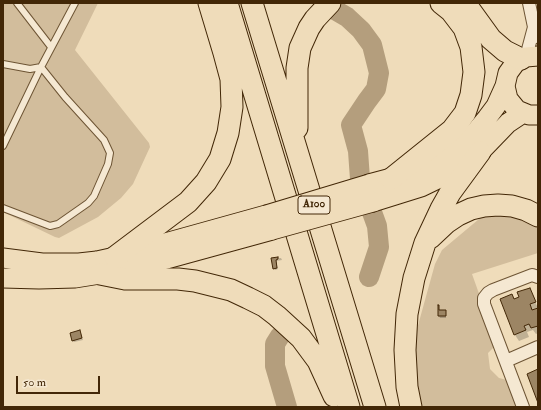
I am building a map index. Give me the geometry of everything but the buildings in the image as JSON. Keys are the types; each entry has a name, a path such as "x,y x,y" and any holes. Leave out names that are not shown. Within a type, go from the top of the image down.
{"highway":[{"path":"115,257 188,202 206,182 220,159 228,133 232,106 231,80 209,3"},
{"name":"A100","path":"227,3 349,407"},
{"name":"A100","path":"252,3 375,407"},
{"path":"371,193 391,179 452,130 465,113 471,95 474,72 471,47 464,28 451,11 442,3"},
{"path":"465,3 491,39 505,51 528,57"},
{"path":"298,151 298,58 300,48 309,28 326,7"},
{"path":"391,179 431,166 454,152 472,136 496,106 505,86 511,67 528,57"},
{"path":"505,86 508,99 517,110 534,116"},
{"path":"411,407 406,369 406,326 414,278 425,242 450,194 480,152 504,126 534,116"},
{"path":"3,278 75,278 137,267 269,223 371,193 410,191 437,180 480,152"},
{"path":"425,242 446,223 470,209 484,206 512,206 526,210 538,216"},
{"path":"3,258 36,263 79,263 115,257 269,223"},
{"path":"100,274 125,279 178,279 195,281 231,290 264,306 290,326 310,349 325,374 338,407"}],"street":[{"path":"528,57 536,32 529,3"},
{"path":"523,407 484,304 484,298 488,293 494,290 532,275 538,277"},
{"path":"506,361 538,347"}],"lane":[{"path":"17,3 51,47"},
{"path":"3,146 51,47 75,3"},
{"path":"3,64 30,69 41,67"},
{"path":"3,208 50,226 58,224 88,203 94,196 108,164 110,153 104,140 65,97 41,67"}],"shaded area":[{"path":"3,3 98,3 75,50 149,143 150,147 133,184 121,198 98,217 59,238 3,212"},
{"path":"491,209 538,224 538,253 472,274 497,344 488,353 490,369 499,378 507,380 516,407 417,407 414,384 417,329 435,264 442,250"}],"waterway":[{"path":"323,3 347,17 361,30 372,45 379,73 376,89 351,125 358,151 360,179 377,226 379,247 369,277"},
{"path":"280,336 275,344 275,366 287,407"}]}
